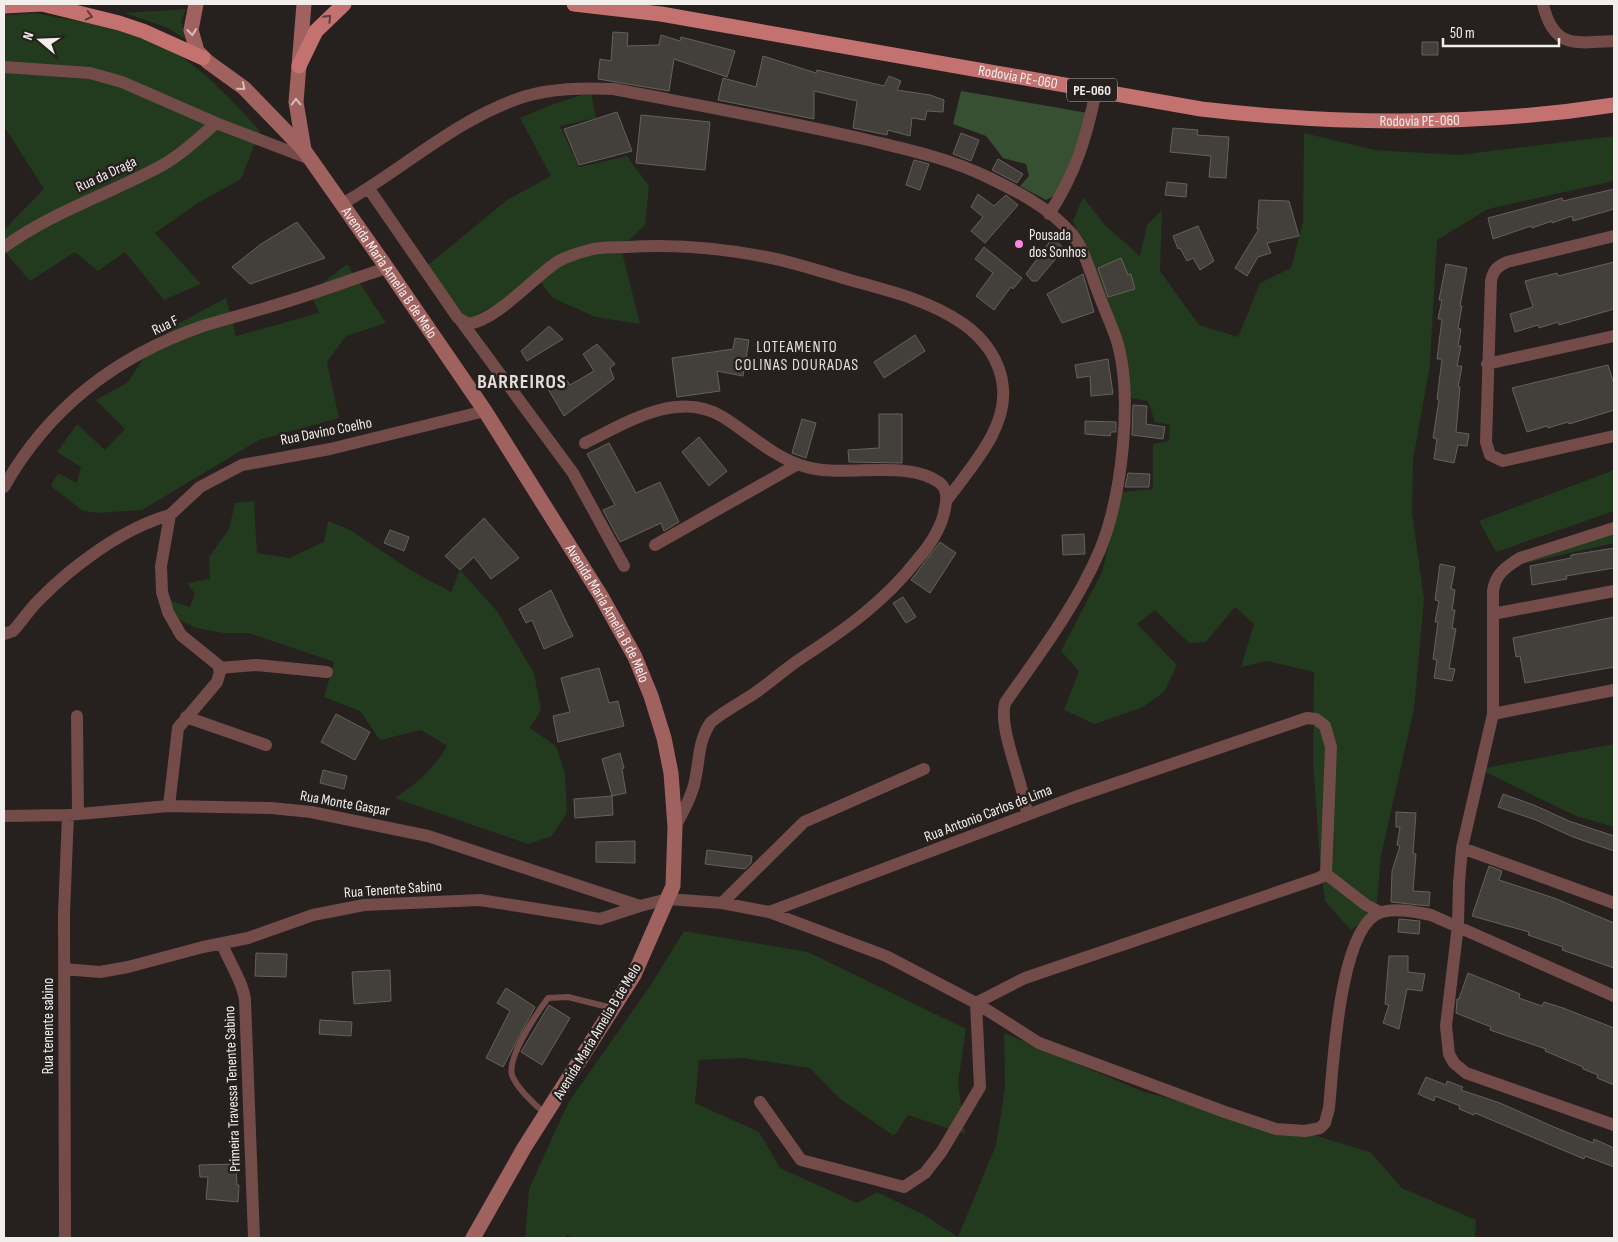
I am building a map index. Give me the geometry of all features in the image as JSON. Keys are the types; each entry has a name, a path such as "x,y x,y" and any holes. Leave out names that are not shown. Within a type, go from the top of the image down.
{"main road":[{"path":"42,4 143,31 202,58"},
{"path":"4,6 56,4"},
{"path":"298,66 316,31 344,4"},
{"name":"Rodovia PE-060","path":"574,4 640,8 1096,91 1243,114 1386,122 1509,117 1614,105"}],"street":[{"path":"196,4 191,30 194,44 202,58"},
{"path":"304,4 296,102 307,155"},
{"path":"1543,4 1550,27 1565,40 1584,42 1614,41"},
{"name":"Avenida Maria Amelia B de Melo","path":"202,58 244,88 307,155 387,268 484,411 601,596 635,657 651,696 664,738 671,774 675,870 673,886 634,975 524,1148 472,1238"},
{"path":"4,67 90,73 122,82 216,123 307,155"},
{"path":"342,204 369,189 489,110 524,97 550,91 614,89 838,133 930,155 983,175 1026,198 1070,232 1082,252 1116,338 1124,401 1124,420 1117,486 1111,518 1100,549 1073,607 1005,703 1003,712 1010,747 1022,785 1027,815"},
{"path":"1049,214 1060,197 1079,157 1087,132 1096,91"},
{"name":"Rua da Draga","path":"4,247 53,217 162,165 181,153 216,123"},
{"path":"369,189 417,261 573,473 624,566"},
{"path":"1614,236 1531,255 1497,267 1491,280 1486,442 1490,455 1495,459 1503,461 1614,436"},
{"path":"461,320 470,324 484,318 520,294 557,262 568,257 594,249 630,246 693,248 766,257 901,294 947,314 963,324 990,349 1001,374 1003,402 999,419 991,437 947,500"},
{"name":"Rua F","path":"4,487 37,436 74,397 104,374 200,327 273,306 387,268"},
{"path":"1487,364 1614,336"},
{"path":"585,443 652,412 687,406 713,412 766,448 798,464 832,470 912,473 940,483 945,491 947,500 944,516 936,534 888,594 853,624 710,722 699,745 694,785 674,827"},
{"name":"Rua Davino Coelho","path":"170,515 200,487 242,465 330,449 484,411"},
{"path":"655,545 798,464"},
{"path":"4,634 13,631 53,587 99,551 121,536 152,520 170,515 161,566 162,592 168,612 181,635 212,659 220,668"},
{"path":"1614,528 1520,558 1509,565 1495,579 1493,591 1493,714 1462,848 1458,925 1446,1026 1449,1054 1454,1063 1466,1073 1614,1125"},
{"path":"1493,614 1614,591"},
{"path":"220,668 266,666 327,672"},
{"path":"169,806 178,728 217,682 220,668"},
{"path":"1493,714 1614,690"},
{"name":"Rua tenente sabino","path":"66,1238 64,969 77,716"},
{"path":"186,717 266,745"},
{"name":"Rua Antonio Carlos de Lima","path":"769,912 1027,815 1301,719 1316,719 1327,730 1331,747 1326,874"},
{"path":"722,903 804,822 924,769"},
{"name":"Rua Monte Gaspar","path":"4,816 73,814 169,806 271,808 310,812 428,836 640,906"},
{"path":"1462,848 1614,903"},
{"path":"976,1003 1025,978 1320,878 1326,874 1366,905 1380,912 1409,911 1431,915 1458,925 1614,996"},
{"path":"640,906 668,899 722,903 769,912 886,956 976,1003 1039,1043 1183,1097 1288,1132 1320,1128 1327,1115 1343,987 1349,959 1362,928 1380,912"},
{"name":"Rua Tenente Sabino","path":"64,969 111,970 222,944 283,928 313,915 364,904 480,900 600,918 640,906"},
{"name":"Primeira Travessa Tenente Sabino","path":"222,944 232,970 242,987 245,1000 254,1238"},
{"path":"760,1102 801,1160 904,1187 925,1173 942,1151 980,1087 976,1003"}],"lane":[{"path":"546,1115 512,1076 511,1064 536,1014 548,998 568,997 612,1008"}],"green space":[{"path":"186,9 181,21 187,40 168,28 125,13"},
{"path":"36,13 130,34 166,48 182,57 203,73 260,131 241,179 198,203 155,233 201,284 164,300 125,252 98,271 75,252 30,281 4,251 4,230 44,189 4,126 4,15"},
{"path":"961,91 1088,113 1058,194 1046,200 1020,186 1029,176 1026,164 1003,158 986,136 953,124"},
{"path":"591,92 596,118 560,126 579,167 627,156 649,186 645,225 621,248 640,324 595,317 553,298 535,275 504,300 467,320 428,265 507,200 551,176 520,118"},
{"path":"1304,133 1375,150 1459,155 1614,136 1614,181 1488,209 1437,240 1430,365 1413,460 1412,513 1424,599 1414,709 1381,856 1376,911 1351,930 1325,901 1320,861 1313,761 1314,672 1267,661 1241,667 1254,624 1235,607 1206,642 1189,643 1155,610 1137,624 1177,665 1164,692 1141,708 1094,724 1064,710 1079,671 1061,651 1102,572 1122,492 1153,489 1153,444 1169,441 1170,425 1155,422 1148,401 1129,398 1105,302 1073,221 1083,197 1105,225 1140,256 1147,225 1162,210 1160,271 1199,325 1238,337 1260,283 1291,268 1303,222"},
{"path":"347,264 386,323 346,336 327,362 339,418 259,440 142,510 98,513 83,511 51,486 58,473 77,483 81,467 57,452 77,424 105,450 125,429 96,400 128,382 148,351 174,326 226,298 236,336 319,313 310,293"},
{"path":"1614,470 1614,511 1496,552 1479,521"},
{"path":"254,501 257,553 289,558 324,542 328,521 350,530 412,571 451,592 460,570 497,611 534,673 541,710 530,728 556,746 565,774 567,813 552,836 528,844 395,798 424,775 447,746 421,730 380,740 360,711 324,697 334,662 249,633 223,633 196,628 180,620 169,600 190,607 195,594 187,583 210,579 209,557 229,529 235,503"},
{"path":"1614,528 1614,543 1517,565"},
{"path":"1614,744 1614,827 1576,816 1479,769"},
{"path":"684,931 808,952 966,1029 958,1083 965,1134 908,1115 894,1136 839,1098 810,1068 743,1058 699,1060 695,1103 759,1132 780,1168 857,1203 877,1192 924,1215 958,1237 996,1145 1005,1088 1004,1033 1144,1092 1307,1133 1370,1152 1402,1188 1476,1220 1475,1238 573,1238 567,1235 566,1238 525,1238 529,1189 568,1103 650,986"}],"building":[{"path":"613,32 628,33 627,46 659,45 661,35 680,41 681,37 735,51 727,77 674,59 669,91 598,79 600,59 611,61"},
{"path":"1422,42 1438,42 1438,55 1422,55"},
{"path":"763,56 816,73 817,70 884,86 889,76 901,81 897,90 930,95 944,100 943,112 927,111 925,120 912,118 910,136 888,130 887,135 853,128 857,101 814,91 814,119 718,100 723,78 756,87"},
{"path":"617,112 632,151 579,165 564,129"},
{"path":"641,115 710,122 705,170 636,163"},
{"path":"1173,128 1198,130 1197,135 1229,137 1226,178 1209,177 1211,156 1170,152"},
{"path":"961,133 979,140 971,161 953,154"},
{"path":"998,159 1023,174 1017,183 992,170"},
{"path":"914,160 929,164 920,190 906,185"},
{"path":"1167,182 1187,184 1186,197 1165,195"},
{"path":"1614,189 1614,209 1573,221 1572,216 1532,228 1531,226 1493,239 1488,218 1562,198 1563,201"},
{"path":"978,194 994,206 1006,195 1018,205 985,243 971,231 983,217 971,207"},
{"path":"1259,200 1289,201 1299,236 1267,243 1271,253 1258,257 1247,276 1235,268 1259,229 1257,229"},
{"path":"297,222 325,258 250,284 232,267 261,244"},
{"path":"1198,226 1214,261 1200,270 1193,258 1187,261 1180,248 1178,249 1173,236"},
{"path":"1053,237 1064,249 1037,281 1032,281 1026,274"},
{"path":"984,247 1022,278 1013,289 1011,287 994,310 976,296 993,273 975,259"},
{"path":"1121,258 1128,275 1131,274 1135,289 1108,297 1098,268"},
{"path":"1614,262 1614,309 1559,325 1558,322 1539,328 1538,325 1515,332 1510,314 1533,307 1525,281 1557,273 1558,276"},
{"path":"1446,264 1467,268 1458,328 1461,329 1458,346 1461,346 1457,366 1462,366 1458,387 1460,387 1456,432 1469,434 1467,446 1458,445 1454,463 1434,459 1437,439 1433,438 1439,400 1437,399 1442,359 1437,359 1442,319 1438,319 1442,300 1439,300"},
{"path":"1083,274 1094,312 1062,323 1047,294"},
{"path":"549,326 563,339 527,361 521,351"},
{"path":"915,335 925,351 884,378 874,362"},
{"path":"735,338 749,340 743,376 717,371 720,391 677,397 672,358 733,349"},
{"path":"597,344 615,364 610,368 614,379 564,416 548,389 566,379 570,385 594,371 583,354"},
{"path":"1108,359 1113,394 1091,396 1090,376 1077,378 1075,365"},
{"path":"1608,365 1614,384 1614,410 1569,424 1568,422 1548,428 1547,426 1527,432 1512,388"},
{"path":"1133,405 1147,406 1146,424 1165,427 1163,439 1132,435"},
{"path":"879,414 902,414 902,463 849,462 848,450 879,448"},
{"path":"802,419 816,423 806,458 792,453"},
{"path":"1085,421 1116,422 1116,432 1111,432 1110,436 1085,434"},
{"path":"699,437 727,471 709,486 682,452"},
{"path":"609,443 636,493 660,482 679,522 664,531 661,523 620,542 603,510 615,505 587,454"},
{"path":"1128,473 1150,474 1149,487 1125,487"},
{"path":"484,518 519,558 491,579 474,557 460,570 445,556"},
{"path":"390,530 409,537 404,551 384,543"},
{"path":"1084,534 1085,554 1063,555 1062,535"},
{"path":"940,542 956,553 930,593 911,580"},
{"path":"1614,548 1614,568 1566,576 1567,579 1532,585 1530,566 1571,558 1571,555"},
{"path":"1440,564 1455,567 1451,589 1455,590 1452,610 1455,610 1452,628 1456,629 1449,668 1455,669 1452,681 1434,678 1437,660 1433,659 1438,622 1435,622 1439,601 1435,600"},
{"path":"551,590 573,636 544,649 532,620 526,623 519,609"},
{"path":"903,597 916,617 906,623 893,603"},
{"path":"1614,617 1614,667 1525,683 1520,656 1516,657 1513,638"},
{"path":"599,668 609,703 618,701 624,726 558,742 553,716 570,712 561,678"},
{"path":"336,714 370,732 355,760 321,742"},
{"path":"620,753 624,768 622,769 626,793 612,796 602,759"},
{"path":"323,770 347,776 344,789 320,783"},
{"path":"1503,794 1534,805 1569,821 1614,836 1614,851 1498,807"},
{"path":"612,796 613,815 575,818 574,799"},
{"path":"1396,812 1416,813 1413,853 1416,854 1413,891 1430,892 1429,906 1391,902 1392,871 1400,846 1397,845 1400,827 1396,827"},
{"path":"635,841 635,863 596,862 596,842"},
{"path":"707,850 752,856 751,863 745,869 705,864"},
{"path":"1489,866 1502,871 1499,880 1554,898 1614,923 1614,968 1562,950 1563,947 1528,935 1529,932 1472,916"},
{"path":"1399,919 1420,921 1419,934 1398,932"},
{"path":"256,953 287,954 286,977 255,976"},
{"path":"1389,956 1408,956 1408,972 1425,974 1422,991 1407,989 1399,1029 1383,1023 1389,1005 1385,1004"},
{"path":"390,970 391,1001 354,1004 352,972"},
{"path":"1468,973 1520,994 1519,998 1542,1006 1544,1002 1563,1008 1614,1028 1614,1085 1597,1078 1598,1075 1583,1069 1583,1067 1545,1051 1546,1049 1490,1030 1491,1027 1456,1013 1457,999 1459,999"},
{"path":"506,988 535,1007 503,1067 486,1058 510,1011 497,1003"},
{"path":"549,1005 570,1018 542,1065 521,1052"},
{"path":"320,1020 352,1022 351,1036 319,1034"},
{"path":"1426,1077 1446,1085 1447,1081 1463,1087 1461,1090 1500,1103 1593,1143 1594,1139 1614,1148 1614,1167 1585,1156 1584,1159 1475,1113 1474,1115 1459,1109 1460,1106 1435,1096 1434,1101 1418,1094"},
{"path":"236,1164 237,1185 239,1185 238,1202 206,1199 208,1177 200,1177 199,1165"}],"place":[{"name":"Pousada dos Sonhos","path":"1019,244"}],"district":[{"name":"LOTEAMENTO COLINAS DOURADAS","path":"797,355"},
{"name":"BARREIROS","path":"522,381"}]}
